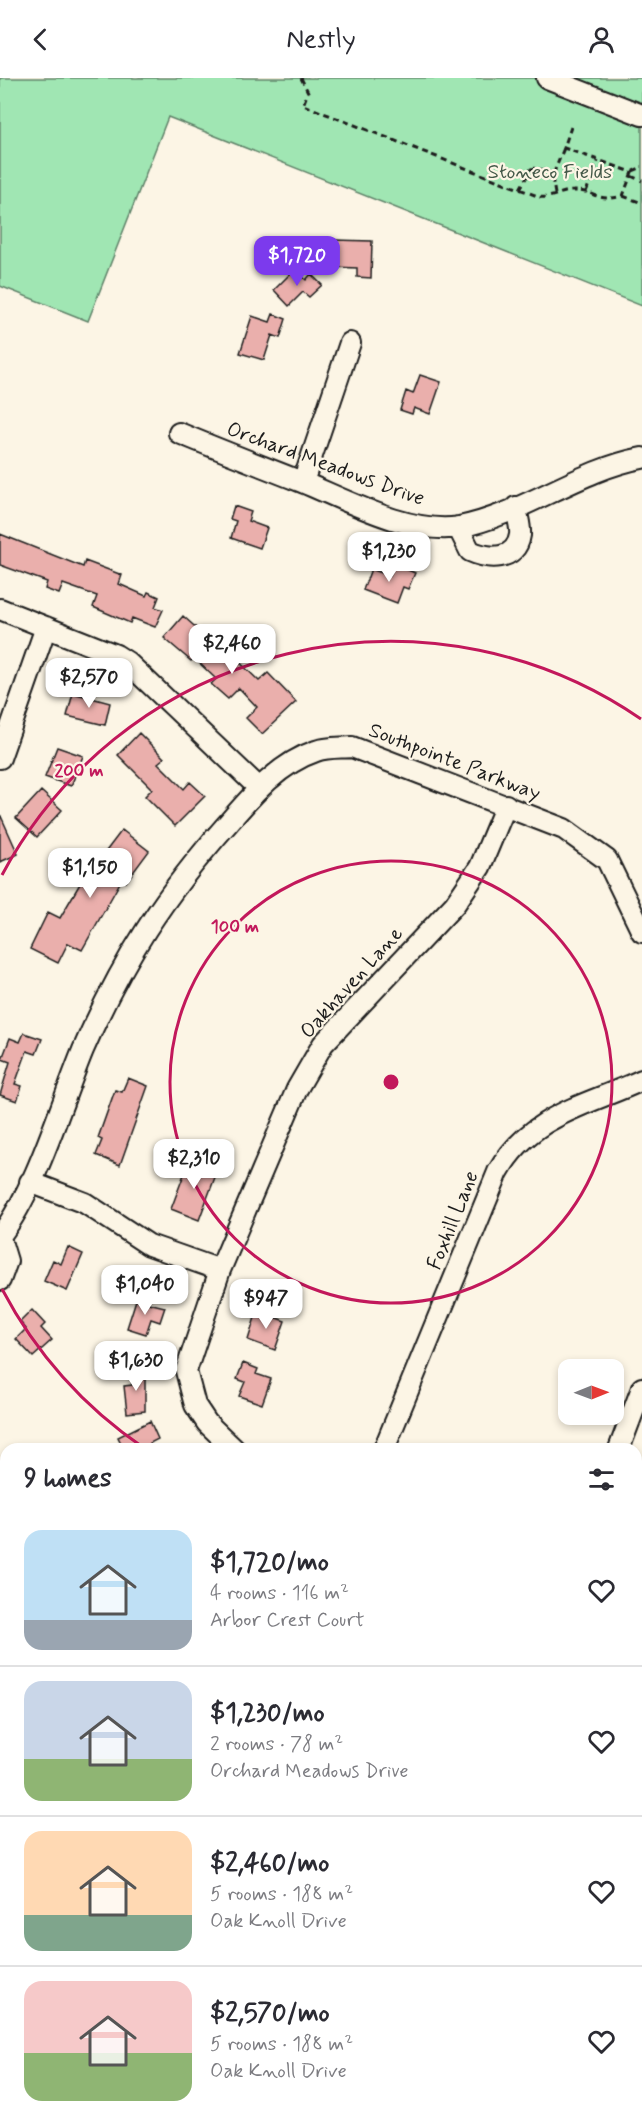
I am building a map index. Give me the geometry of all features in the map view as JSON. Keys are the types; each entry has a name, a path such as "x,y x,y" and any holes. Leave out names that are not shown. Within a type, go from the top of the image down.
{"street":[{"path":"547,78 642,115"},
{"path":"303,482 350,343"},
{"name":"Orchard Meadows Drive","path":"179,433 378,513 423,527 458,527 516,507 617,463 642,459"},
{"path":"458,527 470,551 486,558 503,557 515,548 520,535 516,507"},
{"path":"0,609 116,655 127,662 259,788"},
{"path":"0,758 46,627"},
{"name":"Southpointe Parkway","path":"0,1280 7,1262 0,1237 30,1182 84,1049 118,974 163,901 259,788 290,765 316,751 352,747 564,829 607,860 642,932"},
{"name":"Oakhaven Lane","path":"228,1443 207,1423 195,1405 186,1371 220,1270 297,1089 323,1044 455,904 480,867 506,805"},
{"name":"Foxhill Lane","path":"388,1443 506,1157 523,1137 541,1125 588,1101 642,1080"},
{"path":"30,1182 85,1203 149,1245 220,1270"},
{"path":"621,1443 642,1388"}],"path":[{"path":"301,78 308,92 303,105 540,197 569,191 586,192 605,200 624,196 642,203"},
{"path":"555,194 552,183 553,174 571,128"},
{"path":"564,148 632,174 642,181"},
{"path":"586,192 598,161"},
{"path":"624,196 632,174 642,166"},
{"path":"519,189 531,169 537,168 553,174"}],"green space":[{"name":"Stoneco Fields","path":"0,78 642,78 642,306 168,117 88,321 0,286"}],"building":[{"path":"334,240 372,241 371,278 357,277 357,268 333,267"},
{"path":"295,269 306,280 311,274 322,285 309,297 303,292 289,306 274,290"},
{"path":"273,314 286,319 280,338 272,335 264,360 240,353 252,316 270,322"},
{"path":"420,375 441,382 430,414 414,408 412,414 400,410 406,391 413,394"},
{"path":"234,506 251,512 248,521 267,528 260,548 231,538 236,521 230,519"},
{"path":"0,534 83,567 85,561 122,575 119,584 146,596 148,592 159,597 155,607 163,610 155,627 132,618 130,623 93,607 97,596 63,584 59,594 45,589 47,582 0,565"},
{"path":"394,564 415,573 408,589 403,587 397,603 363,590 371,569 390,576"},
{"path":"183,616 221,650 224,647 259,681 268,673 296,702 262,734 246,718 257,707 239,688 228,699 211,684 216,679 194,658 191,661 164,638"},
{"path":"73,693 110,703 105,725 67,716"},
{"path":"139,733 164,758 158,763 184,789 190,782 205,796 175,826 145,796 152,789 118,755"},
{"path":"57,747 83,756 71,786 45,777"},
{"path":"41,791 62,810 37,837 16,818"},
{"path":"0,814 18,854 0,862"},
{"path":"122,830 149,851 126,882 122,879 82,950 68,943 58,963 30,949 48,912 60,918 88,870 91,871"},
{"path":"24,1033 42,1039 36,1054 27,1051 15,1084 22,1086 17,1101 0,1095 10,1062 2,1059 10,1038 20,1042"},
{"path":"128,1078 148,1086 120,1165 96,1155 102,1140 98,1138 115,1090 122,1092"},
{"path":"189,1161 217,1172 199,1220 171,1209"},
{"path":"68,1247 83,1254 67,1291 44,1281 53,1260 61,1264"},
{"path":"136,1300 165,1307 160,1322 151,1319 146,1334 127,1328"},
{"path":"32,1310 45,1324 41,1328 52,1340 33,1357 16,1339 26,1329 20,1322"},
{"path":"257,1311 285,1321 275,1350 248,1340"},
{"path":"243,1363 258,1369 256,1374 271,1379 262,1404 239,1396 245,1382 237,1379"},
{"path":"145,1369 145,1411 127,1413 124,1386 132,1385 131,1371"},
{"path":"150,1421 158,1439 150,1443 121,1443 118,1437"}]}
